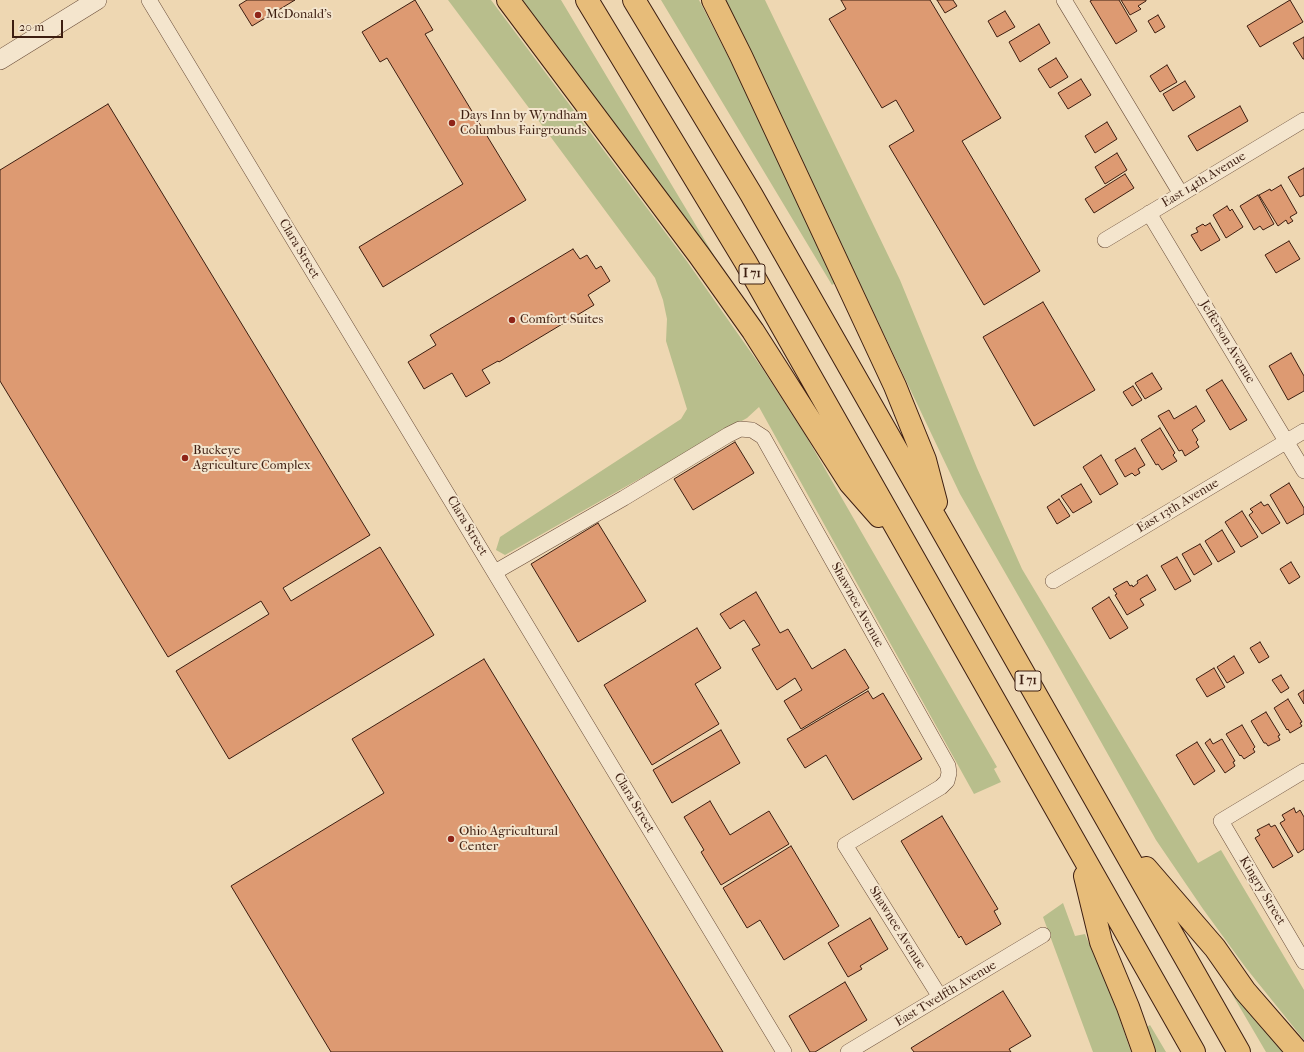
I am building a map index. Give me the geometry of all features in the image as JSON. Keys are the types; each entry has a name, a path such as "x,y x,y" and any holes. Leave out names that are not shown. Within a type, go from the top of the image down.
{"highway":[{"path":"508,0 699,255 753,331 850,483 910,552"},
{"name":"I 71","path":"587,0 745,261 1194,1052"},
{"name":"I 71","path":"634,0 751,194 1239,1052"},
{"path":"713,0 741,56 895,386 924,460 943,530"},
{"path":"1113,832 1215,948 1245,991 1298,1052"},
{"path":"1078,849 1101,942 1128,1007 1144,1052"}],"street":[{"path":"0,60 97,0"},
{"name":"Clara Street","path":"149,0 784,1052"},
{"path":"1064,0 1181,194"},
{"name":"East 14th Avenue","path":"1104,240 1304,120"},
{"name":"Jefferson Avenue","path":"1149,213 1304,471"},
{"name":"Shawnee Avenue","path":"495,572 624,498 728,434 740,430 752,430 763,437 948,766 949,773 947,781 942,786 845,845 940,997"},
{"name":"East 13th Avenue","path":"1053,581 1304,431"},
{"name":"Kingry Street","path":"1304,771 1221,821 1304,962"},
{"name":"East Twelfth Avenue","path":"848,1052 1043,935"}],"green space":[{"path":"448,0 491,0 686,260 762,368 806,436 997,767 994,769 1001,782 974,794 759,407 747,418 505,555 496,550 500,537 681,419 687,409 666,341 667,319 663,300 655,278"},
{"path":"518,0 561,0 737,294"},
{"path":"661,0 699,0 732,64 835,283 832,285"},
{"path":"725,0 765,0 900,280 977,468 1022,569 1198,863 1221,850 1304,990 1304,1040 1246,968 1203,909 1156,840 960,494"},
{"path":"1063,903 1075,936 1085,934 1114,1002 1131,1052 1093,1052 1043,917"},
{"path":"1237,990 1285,1052 1266,1052 1232,994"},
{"path":"1150,1025 1166,1052 1155,1052 1147,1027"}],"building":[{"name":"McDonald's","path":"247,0 295,0 252,26 239,5"},
{"name":"Days Inn by Wyndham Columbus Fairgrounds","path":"415,0 433,30 425,34 526,200 383,287 359,247 463,184 387,58 380,62 362,32"},
{"path":"841,0 930,0 1001,118 962,141 1040,271 984,305 889,146 914,131 896,100 882,108 829,19 846,9"},
{"path":"937,0 953,0 957,6 945,13"},
{"path":"1119,0 1137,31 1116,44 1090,1"},
{"path":"1121,0 1146,1 1138,6 1141,9 1130,15"},
{"path":"1290,0 1303,22 1260,47 1247,26"},
{"path":"1005,11 1015,27 997,37 988,21"},
{"path":"1158,15 1165,27 1155,33 1148,21"},
{"path":"1039,24 1050,43 1020,62 1009,42"},
{"path":"1304,37 1304,59 1303,59 1293,43"},
{"path":"1056,58 1068,77 1050,88 1038,69"},
{"path":"1167,65 1177,82 1160,92 1150,76"},
{"path":"1081,79 1091,95 1068,109 1058,93"},
{"path":"1185,81 1195,97 1173,111 1163,94"},
{"name":"Buckeye Agriculture Complex","path":"108,104 370,535 283,588 291,601 380,547 434,635 229,759 176,671 269,614 261,601 168,657 0,381 0,170"},
{"path":"1240,106 1248,121 1197,151 1188,136"},
{"path":"1107,122 1117,139 1095,153 1085,136"},
{"path":"1117,153 1127,170 1105,184 1095,167"},
{"path":"1304,168 1304,195 1300,197 1288,177"},
{"path":"1125,174 1134,188 1094,213 1085,199"},
{"path":"1281,185 1297,213 1290,217 1293,221 1288,224 1286,220 1278,226 1259,195 1270,189 1271,191"},
{"path":"1258,195 1274,224 1263,230 1260,226 1254,230 1240,206"},
{"path":"1227,206 1230,211 1232,209 1243,227 1226,238 1213,215"},
{"path":"1210,223 1220,240 1201,251 1191,235 1198,232 1196,228 1203,224 1205,226"},
{"path":"1289,241 1300,259 1276,273 1265,255"},
{"name":"Comfort Suites","path":"573,249 580,259 587,255 596,269 601,266 610,281 588,295 594,305 499,362 498,361 482,370 490,383 466,397 452,373 424,389 408,362 436,345 430,335"},
{"path":"1043,302 1095,390 1034,426 983,337"},
{"path":"1291,353 1304,376 1304,391 1288,400 1269,366"},
{"path":"1152,373 1162,389 1145,399 1135,383"},
{"path":"1222,380 1247,420 1230,430 1206,390"},
{"path":"1133,386 1142,400 1132,406 1123,392"},
{"path":"1196,406 1205,421 1192,430 1198,440 1196,442 1199,447 1185,456 1182,450 1179,451 1158,416 1169,410 1174,419"},
{"path":"1160,428 1175,453 1173,455 1177,461 1162,470 1158,464 1156,465 1141,440"},
{"path":"735,442 754,473 693,510 674,479"},
{"path":"1135,448 1145,465 1138,469 1140,473 1135,476 1132,473 1125,477 1115,460"},
{"path":"1101,455 1118,484 1100,495 1083,467"},
{"path":"1289,483 1304,508 1304,514 1287,524 1270,495"},
{"path":"1081,484 1092,502 1073,513 1061,496"},
{"path":"1059,499 1070,516 1057,524 1047,507"},
{"path":"1261,502 1264,506 1268,504 1280,523 1262,534 1249,515 1253,512 1250,509"},
{"path":"1242,511 1258,537 1241,547 1225,522"},
{"path":"598,523 646,601 578,642 531,564"},
{"path":"1222,530 1235,552 1218,562 1205,541"},
{"path":"1200,544 1212,564 1194,575 1182,554"},
{"path":"1177,557 1191,581 1175,590 1161,566"},
{"path":"1291,562 1300,577 1289,584 1280,569"},
{"path":"1147,575 1156,590 1140,599 1144,605 1127,615 1113,589 1127,581 1130,586 1132,585 1133,587 1138,583 1137,581"},
{"path":"756,592 780,633 788,629 812,669 845,649 869,688 801,729 784,701 802,690 795,678 777,690 752,649 760,645 744,620 730,629 720,614"},
{"path":"1109,597 1128,628 1110,639 1092,608"},
{"path":"697,628 721,668 695,684 719,724 652,765 604,685"},
{"path":"1260,642 1269,657 1259,663 1250,648"},
{"path":"1234,656 1244,673 1227,683 1217,667"},
{"name":"Ohio Agricultural Center","path":"484,659 723,1052 331,1052 231,886 384,793 352,739"},
{"path":"1214,668 1225,687 1207,697 1196,679"},
{"path":"1281,675 1289,688 1281,693 1272,680"},
{"path":"1304,690 1304,704 1298,694"},
{"path":"868,691 873,699 883,693 922,759 853,800 826,755 805,768 787,739"},
{"path":"1288,699 1302,722 1300,723 1302,726 1290,733 1274,708"},
{"path":"1266,712 1280,735 1278,736 1280,740 1268,746 1264,743 1251,721"},
{"path":"1242,725 1255,747 1253,749 1255,752 1244,759 1241,755 1240,756 1226,734"},
{"path":"721,730 740,763 672,803 653,770"},
{"path":"1210,739 1213,744 1222,739 1235,761 1233,762 1235,766 1225,773 1205,743"},
{"path":"1197,742 1215,771 1194,785 1176,755"},
{"path":"710,801 730,835 769,811 789,844 721,885 701,852 704,850 684,817"},
{"path":"1294,808 1296,813 1300,810 1304,817 1304,849 1298,853 1280,823 1285,820 1282,815"},
{"path":"942,816 998,909 994,911 1001,924 966,945 961,936 959,938 901,841"},
{"path":"1269,824 1271,827 1275,825 1293,856 1273,868 1255,838 1260,835 1257,830"},
{"path":"791,846 839,926 784,960 760,920 747,928 723,888"},
{"path":"870,918 888,949 860,966 862,969 848,977 828,943"},
{"path":"845,982 867,1020 815,1052 810,1052 789,1016"},
{"path":"1003,991 1031,1036 1009,1049 1011,1052 914,1052 911,1048"}],"place":[{"name":"McDonald's","path":"258,15"},
{"name":"Days Inn by Wyndham Columbus Fairgrounds","path":"452,123"},
{"name":"Comfort Suites","path":"512,320"},
{"name":"Buckeye Agriculture Complex","path":"185,458"},
{"name":"Ohio Agricultural Center","path":"451,839"}]}
